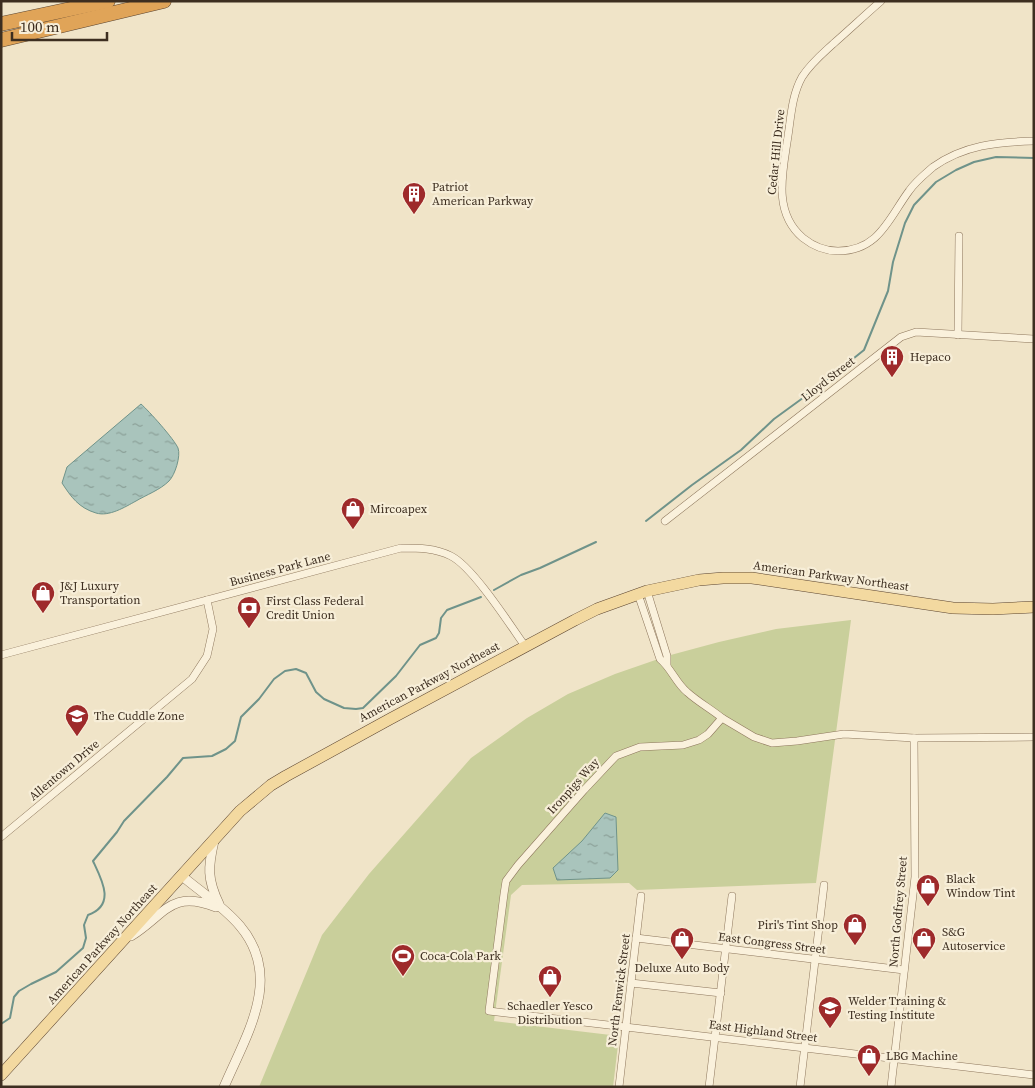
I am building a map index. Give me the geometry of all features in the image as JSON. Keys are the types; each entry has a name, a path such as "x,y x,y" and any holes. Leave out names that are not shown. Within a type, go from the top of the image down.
{"highway":[{"path":"1,24 108,1"},
{"path":"1,40 164,1"}],"main road":[{"name":"American Parkway Northeast","path":"1,1075 240,812 272,785 525,646 597,609 642,593 699,580 723,578 752,578 953,608 1034,607"}],"street":[{"name":"Cedar Hill Drive","path":"881,1 815,59 796,90 781,194 787,219 798,233 812,244 827,250 837,251 857,248 881,232 910,190 922,177 943,161 966,149 979,146 1006,142 1034,141"},
{"path":"958,335 959,236"},
{"name":"Lloyd Street","path":"665,521 902,337 916,332 1034,339"},
{"name":"Business Park Lane","path":"1,655 401,548 427,548 451,556 460,563 490,597 525,646"},
{"path":"642,593 667,656 667,665 677,682 687,692 722,718 754,737 772,743 844,734 914,738 1034,737"},
{"name":"Allentown Drive","path":"1,838 192,679 207,656 213,629 207,600"},
{"name":"Ironpigs Way","path":"489,1010 506,881 518,865 616,756 640,747 683,745 699,740 708,734 722,718"},
{"name":"North Godfrey Street","path":"891,1087 915,877 914,738"},
{"path":"214,841 208,871 209,881 221,909"},
{"path":"182,876 238,924 251,943 259,962 261,977 260,997 224,1087"},
{"path":"800,1087 824,884"},
{"name":"North Fenwick Street","path":"619,1087 641,896"},
{"path":"709,1087 732,896"},
{"path":"120,942 137,932 166,908 180,902 196,901 221,909"},
{"name":"East Congress Street","path":"636,938 904,970"},
{"path":"631,983 721,993"},
{"name":"East Highland Street","path":"489,1010 1034,1075"}],"green space":[{"name":"Coca-Cola Park","path":"851,620 816,883 637,890 629,883 522,885 511,895 494,1021 619,1036 613,1087 259,1087 322,935 369,874 471,758 527,718 568,694 615,674 667,656 719,642 776,629"}],"water":[{"path":"141,404 172,438 178,448 178,460 173,474 169,481 161,487 111,513 101,514 90,511 76,501 62,483 67,467"},
{"path":"605,813 616,817 618,870 610,878 557,880 553,868 582,841"}],"waterway":[{"path":"646,521 741,450 774,419 864,350 888,291 893,262 905,223 914,205 936,182 974,162 996,157 1034,158"},
{"path":"494,590 521,575 596,542"},
{"path":"1,1024 10,1018 14,997 19,991 56,972 83,948 86,938 84,925 88,915 97,911 104,899 103,884 93,861 124,821 183,758 212,756 226,749 235,741 241,717 259,699 274,679 285,671 296,669 306,673 316,692 324,699 344,708 363,708 396,676 420,645 436,638 439,633 441,618 447,610 481,597"}],"place":[{"name":"Patriot American Parkway","path":"414,215"},
{"name":"Hepaco","path":"892,378"},
{"name":"Mircoapex","path":"353,530"},
{"name":"J&J Luxury Transportation","path":"43,614"},
{"name":"First Class Federal Credit Union","path":"249,629"},
{"name":"The Cuddle Zone","path":"77,737"},
{"name":"Black Window Tint","path":"928,907"},
{"name":"Piri's Tint Shop","path":"855,946"},
{"name":"Deluxe Auto Body","path":"682,960"},
{"name":"S&G Autoservice","path":"924,960"},
{"name":"Coca-Cola Park","path":"403,977"},
{"name":"Schaedler Yesco Distribution","path":"550,998"},
{"name":"Welder Training & Testing Institute","path":"830,1029"},
{"name":"LBG Machine","path":"869,1077"}]}
